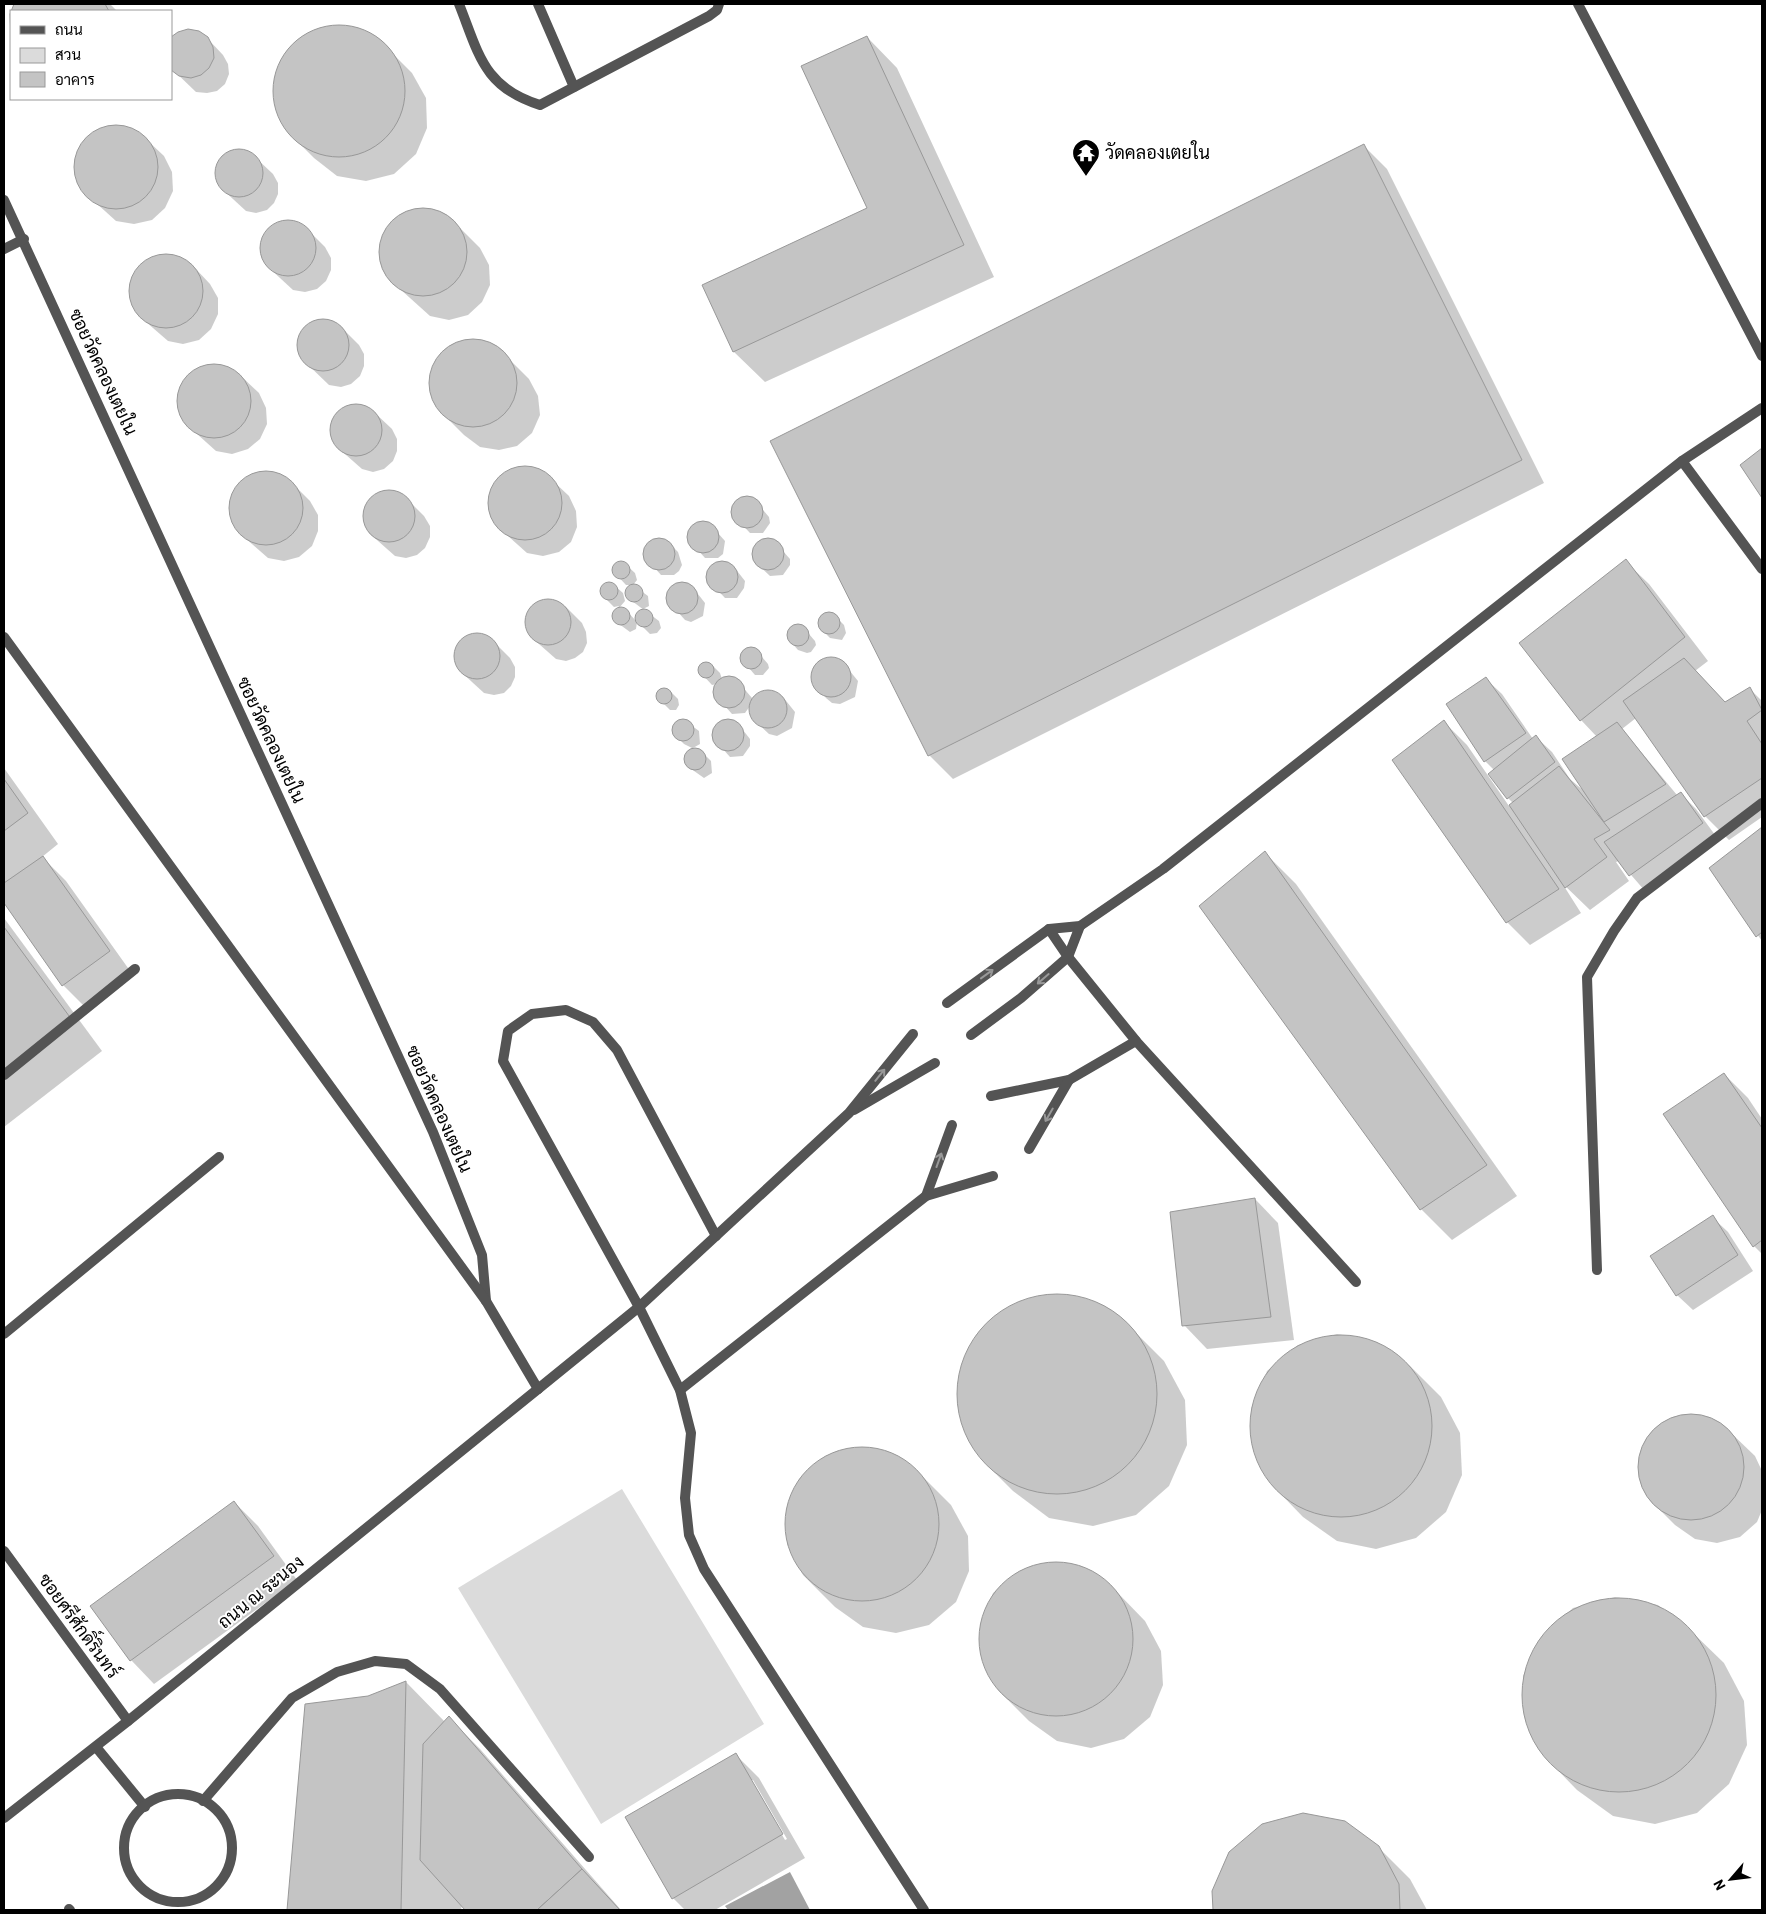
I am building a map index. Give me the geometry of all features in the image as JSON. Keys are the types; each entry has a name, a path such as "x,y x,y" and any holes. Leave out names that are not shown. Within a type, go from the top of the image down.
{"street":[{"path":"459,4 484,67 518,98 540,105 709,16 717,10 720,4"},
{"path":"538,4 574,87"},
{"path":"1578,4 1762,356"},
{"name":"ซอยวัดคลองเตยใน","path":"4,200 24,239 433,1132 482,1255 486,1301"},
{"path":"4,249 24,239"},
{"path":"947,1003 1049,929 1080,926 1164,869 1682,461 1762,408"},
{"path":"1682,461 1762,569"},
{"path":"4,638 486,1301 538,1389"},
{"path":"1597,1270 1587,977 1614,931 1637,898 1762,803"},
{"path":"971,1035 1021,998 1068,957 1080,926"},
{"path":"1049,929 1068,957 1136,1041 1356,1282"},
{"path":"4,1075 135,969"},
{"path":"716,1236 617,1050 593,1022 566,1010 532,1014 508,1031 503,1061 639,1307 680,1390 691,1433 685,1498 688,1535 704,1569 924,1910"},
{"path":"849,1113 913,1034"},
{"path":"991,1096 1069,1080 1136,1041"},
{"path":"849,1113 934,1063"},
{"path":"1029,1150 1069,1080"},
{"name":"ถนน ณ ระนอง","path":"4,1818 96,1747 639,1307 849,1113"},
{"path":"926,1196 952,1125"},
{"path":"4,1334 220,1157"},
{"path":"680,1390 926,1196 993,1176"},
{"name":"ซอยศรีศักดิ์รินทร์","path":"4,1551 128,1721"},
{"path":"203,1801 292,1698 338,1672 375,1661 406,1664 440,1689 589,1857"},
{"path":"96,1747 145,1807"},
{"path":"192,1794 220,1813 233,1844 225,1878 199,1899 178,1906 165,1902 136,1883 123,1852 132,1818 145,1807 158,1796 192,1794"}],"green space":[{"path":"622,1489 764,1724 601,1824 458,1588"}],"shaded area":[{"path":"790,1872 810,1910 728,1910 725,1906"}],"building":[{"path":"14,4 105,4 108,10 11,10"},
{"path":"339,25 364,30 385,45 400,66 405,91 400,116 385,137 364,152 339,157 314,152 293,137 278,116 273,91 278,66 293,45 314,30"},
{"path":"188,29 199,31 208,37 213,47 214,58 209,68 201,75 191,78 179,76 172,71 172,36"},
{"path":"867,36 964,245 733,352 702,285 867,208 801,66"},
{"path":"116,125 132,128 146,137 155,151 158,167 155,183 146,197 132,206 116,209 100,206 86,197 77,183 74,167 77,151 86,137 100,128"},
{"path":"1364,144 1522,460 928,756 770,441"},
{"path":"234,149 244,149 253,153 259,159 262,164 262,182 253,193 244,197 234,197 225,193 219,187 215,178 215,168 219,159 225,153"},
{"path":"423,208 440,212 454,221 463,235 467,252 463,269 454,283 440,292 423,296 406,292 392,283 383,269 379,252 383,235 392,221 406,212"},
{"path":"283,220 293,220 308,228 314,237 316,248 314,259 308,268 293,276 283,276 272,271 265,264 260,253 260,243 265,232 272,225"},
{"path":"166,254 187,260 197,270 203,291 197,312 187,322 166,328 145,322 135,312 129,291 135,270 145,260"},
{"path":"318,319 328,319 342,326 349,340 349,350 342,364 328,371 318,371 308,367 301,360 297,350 297,340 301,330 308,323"},
{"path":"473,339 490,343 504,352 513,366 517,383 513,400 504,414 490,423 473,427 456,423 442,414 433,400 429,383 433,366 442,352 456,343"},
{"path":"214,364 235,370 245,380 251,401 245,422 235,432 214,438 193,432 183,422 177,401 183,380 193,370"},
{"path":"351,404 361,404 375,411 382,425 382,435 375,449 361,456 351,456 341,452 334,445 330,435 330,425 334,415 341,408"},
{"path":"1762,448 1762,498 1740,465"},
{"path":"525,466 539,469 551,477 559,489 562,503 559,517 551,529 539,537 525,540 511,537 499,529 491,517 488,503 491,489 499,477 511,469"},
{"path":"266,471 287,477 297,487 303,508 297,529 287,539 266,545 245,539 235,529 229,508 235,487 245,477"},
{"path":"384,490 394,490 408,497 415,511 415,521 408,535 394,542 384,542 374,538 367,531 363,521 363,511 367,501 374,494"},
{"path":"747,496 758,501 763,512 758,523 747,528 736,523 731,512 736,501"},
{"path":"703,521 714,526 719,537 714,548 703,553 692,548 687,537 692,526"},
{"path":"659,538 670,543 675,554 670,565 659,570 648,565 643,554 648,543"},
{"path":"768,538 779,543 784,554 779,565 768,570 757,565 752,554 757,543"},
{"path":"1626,559 1685,637 1580,721 1519,643"},
{"path":"621,561 627,564 630,570 627,576 621,579 615,576 612,570 615,564"},
{"path":"722,561 733,566 738,577 733,588 722,593 711,588 706,577 711,566"},
{"path":"609,582 615,585 618,591 615,597 609,600 603,597 600,591 603,585"},
{"path":"682,582 693,587 698,598 693,609 682,614 671,609 666,598 671,587"},
{"path":"634,584 640,587 643,593 640,599 634,602 628,599 625,593 628,587"},
{"path":"543,599 553,599 567,609 571,622 567,635 561,641 553,645 543,645 529,635 525,627 525,617 535,603"},
{"path":"621,607 627,610 630,616 627,622 621,625 615,622 612,616 615,610"},
{"path":"644,609 650,612 653,618 650,624 644,627 638,624 635,618 638,612"},
{"path":"829,612 837,615 840,623 837,631 829,634 821,631 818,623 821,615"},
{"path":"798,624 806,627 809,635 806,643 798,646 790,643 787,635 790,627"},
{"path":"482,633 486,634 496,643 499,647 499,665 490,675 482,679 472,679 464,675 455,665 454,651 458,643 468,634"},
{"path":"751,647 759,650 762,658 759,666 751,669 743,666 740,658 743,650"},
{"path":"831,657 845,663 851,677 845,691 831,697 817,691 811,677 817,663"},
{"path":"1684,658 1725,702 1750,687 1762,710 1747,721 1762,744 1762,778 1704,817 1623,701"},
{"path":"703,662 709,662 714,667 712,676 703,678 698,673 698,667"},
{"path":"729,676 735,677 740,681 744,686 744,698 740,703 735,707 729,708 723,707 718,703 714,698 713,692 714,686 718,681 723,677"},
{"path":"1486,677 1526,733 1484,762 1446,704"},
{"path":"661,688 667,688 672,693 670,702 661,704 656,699 656,693"},
{"path":"768,690 782,695 787,709 782,723 768,728 754,723 749,709 754,695"},
{"path":"683,719 691,722 694,730 691,738 683,741 675,738 672,730 675,722"},
{"path":"728,719 734,720 739,724 743,729 743,741 739,746 734,750 728,751 722,750 717,746 713,741 712,735 713,729 717,724 722,720"},
{"path":"1444,720 1559,889 1506,923 1392,760"},
{"path":"1617,722 1666,784 1604,822 1562,759"},
{"path":"1536,735 1555,762 1507,799 1488,774"},
{"path":"695,748 703,751 706,759 703,767 695,770 687,767 684,759 687,751"},
{"path":"1559,766 1610,830 1594,839 1607,857 1565,888 1509,805"},
{"path":"4,779 28,813 4,831"},
{"path":"1681,792 1703,823 1629,876 1604,842"},
{"path":"1762,827 1762,932 1756,937 1709,868"},
{"path":"1265,851 1487,1165 1420,1210 1199,906"},
{"path":"43,856 110,951 62,986 4,903 4,883"},
{"path":"4,927 72,1020 4,1072"},
{"path":"1724,1073 1762,1128 1762,1240 1753,1247 1663,1114"},
{"path":"1255,1198 1271,1317 1182,1326 1170,1212"},
{"path":"1713,1215 1738,1255 1676,1296 1650,1256"},
{"path":"1057,1294 1076,1296 1104,1306 1120,1317 1134,1331 1149,1356 1155,1375 1157,1394 1155,1413 1145,1441 1134,1457 1120,1471 1095,1486 1076,1492 1057,1494 1038,1492 1010,1482 994,1471 980,1457 965,1432 959,1413 957,1394 959,1375 969,1347 980,1331 994,1317 1019,1302 1038,1296"},
{"path":"1350,1335 1376,1342 1392,1350 1411,1368 1425,1391 1432,1417 1432,1435 1425,1461 1417,1477 1399,1496 1392,1502 1367,1513 1350,1517 1332,1517 1306,1510 1290,1502 1265,1477 1257,1461 1252,1444 1250,1417 1257,1391 1265,1375 1290,1350 1306,1342 1323,1337"},
{"path":"1691,1414 1711,1418 1728,1430 1740,1447 1744,1467 1740,1487 1728,1504 1711,1516 1691,1520 1671,1516 1654,1504 1642,1487 1638,1467 1642,1447 1654,1430 1671,1418"},
{"path":"862,1447 877,1448 892,1453 917,1469 933,1494 938,1509 938,1539 933,1554 917,1579 892,1595 877,1600 862,1601 847,1600 832,1595 807,1579 791,1554 786,1539 785,1524 786,1509 791,1494 807,1469 832,1453 847,1448"},
{"path":"234,1501 274,1556 130,1661 90,1606"},
{"path":"1056,1562 1085,1568 1099,1575 1110,1585 1120,1596 1127,1610 1133,1639 1127,1668 1120,1682 1110,1693 1099,1703 1085,1710 1056,1716 1027,1710 1013,1703 1002,1693 992,1682 985,1668 979,1639 985,1610 992,1596 1002,1585 1013,1575 1027,1568"},
{"path":"1609,1598 1629,1598 1665,1609 1688,1626 1700,1641 1709,1658 1716,1685 1716,1705 1709,1732 1700,1749 1688,1764 1673,1776 1656,1785 1629,1792 1609,1792 1573,1781 1557,1770 1544,1757 1533,1741 1526,1723 1522,1705 1522,1685 1533,1649 1544,1633 1557,1620 1573,1609 1591,1602"},
{"path":"406,1681 401,1910 287,1910 305,1704 368,1696"},
{"path":"449,1716 582,1869 537,1910 465,1910 420,1860 423,1744"},
{"path":"736,1753 783,1834 672,1899 625,1817"},
{"path":"1303,1813 1345,1821 1379,1846 1399,1884 1400,1910 1213,1910 1212,1891 1229,1852 1262,1824"},
{"path":"582,1869 620,1910 537,1910"}],"place":[{"name":"วัดคลองเตยใน","path":"1086,177"}]}
